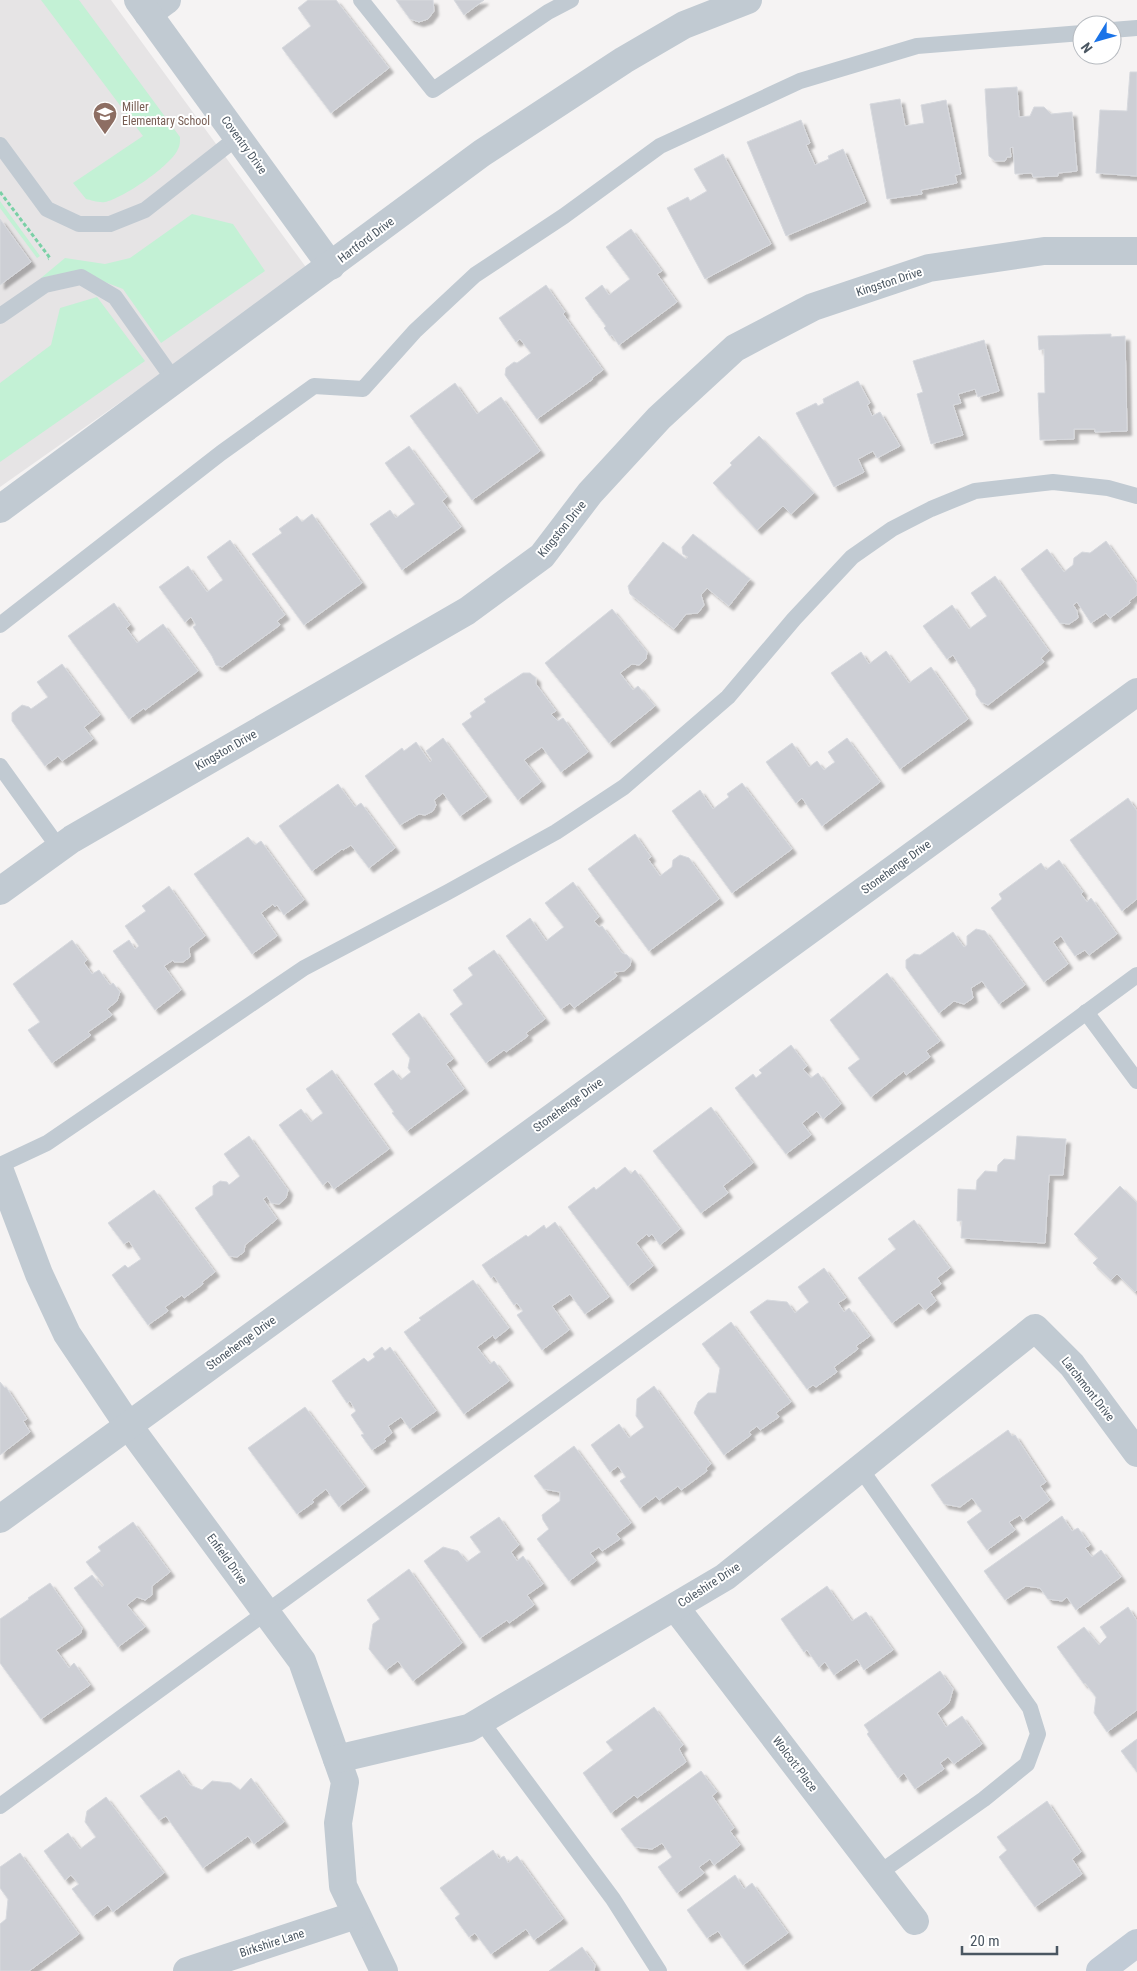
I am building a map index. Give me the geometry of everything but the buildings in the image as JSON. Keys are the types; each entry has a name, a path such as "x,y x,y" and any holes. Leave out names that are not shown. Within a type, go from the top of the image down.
{"main road":[{"path":"1100,1971 1137,1943"}],"street":[{"name":"Hartford Drive","path":"0,509 482,153 624,60 684,25 748,0"},
{"name":"Coventry Drive","path":"151,5 238,137 331,266"},
{"name":"Kingston Drive","path":"0,890 81,834 467,611 542,556 590,493 659,418 734,348 813,307 929,268 1044,251 1137,251"},
{"name":"Stonehenge Drive","path":"0,1519 1137,692"},
{"name":"Enfield Drive","path":"0,1171 39,1274 67,1334 128,1425 302,1661 345,1782 338,1823 343,1886 384,1971"},
{"name":"Larchmont Drive","path":"1035,1328 1072,1365 1137,1453"},
{"name":"Coleshire Drive","path":"337,1760 469,1728 725,1577 1035,1328"},
{"name":"Wolcott Place","path":"675,1607 915,1921"},
{"name":"Birkshire Lane","path":"187,1971 356,1915"}],"lane":[{"path":"362,0 433,90 548,12 571,0"},
{"path":"1122,29 1137,28"},
{"path":"0,625 221,452 314,386 363,388 415,331 475,274 564,216 660,146 800,81 917,46 1072,34"},
{"path":"0,145 47,209 78,224 110,224 145,210 238,137"},
{"path":"0,316 45,284 81,277 115,297 174,380"},
{"path":"0,1165 46,1144 304,968 448,892 556,832 624,787 728,697 794,619 852,557 892,530 931,508 975,491 1054,482 1108,488 1137,496"},
{"path":"0,766 59,848"},
{"path":"0,1806 777,1240 1137,974"},
{"path":"1086,1012 1137,1081"},
{"path":"860,1468 1030,1708 1038,1734 1027,1764 984,1799 879,1873"},
{"path":"482,1721 613,1899 659,1971"}],"path":[{"path":"0,192 50,258 42,263"}],"shaded area":[{"name":"Miller Elementary School","path":"0,0 111,0 308,270 0,487"}],"green space":[{"path":"41,0 79,0 180,137 179,148 166,164 146,180 113,200 98,202 86,199 73,183 143,136"},
{"path":"0,201 40,256 37,258 0,208"},
{"path":"192,214 233,224 265,271 161,343 123,289 76,271 41,278 65,258 105,264 130,258"},
{"path":"97,297 145,361 0,462 0,383 51,345 60,308"}],"place":[{"name":"Miller Elementary School","path":"105,135"}]}
